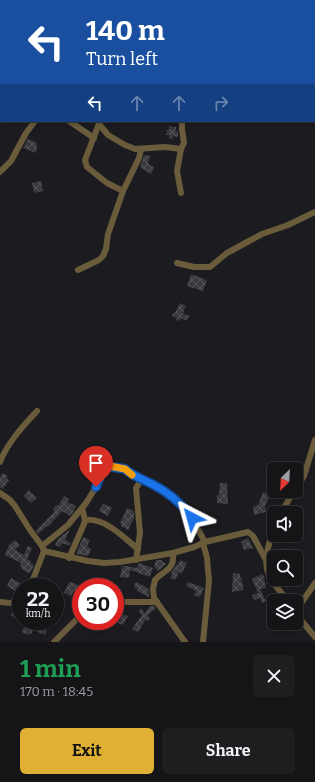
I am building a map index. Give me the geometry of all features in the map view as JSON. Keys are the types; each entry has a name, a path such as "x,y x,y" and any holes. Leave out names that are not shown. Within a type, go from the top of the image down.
{"street":[{"path":"0,172 11,162 26,133 34,122"},
{"path":"70,122 94,138"},
{"path":"99,122 85,160 87,167 107,183 123,191"},
{"path":"99,122 108,135 135,149 165,147 181,149"},
{"path":"181,193 177,171 184,140 182,122"},
{"path":"78,270 99,260 103,256 106,249 108,234 123,191 139,158 141,149"},
{"path":"177,263 194,267 210,268 227,253 262,234 288,225 315,212"},
{"path":"0,462 19,430 37,411"},
{"path":"303,478 315,440"},
{"path":"33,578 43,548 68,525 92,495 105,464 112,467 125,469 130,474 142,479 177,500 192,518 204,542 209,580 203,642"},
{"path":"136,560 140,524 136,488 142,479"},
{"path":"0,493 10,500 43,548 69,558 104,563 136,560 173,553 194,547 204,542 249,532 253,536 266,560"},
{"path":"69,558 84,526 85,520 82,508"},
{"path":"85,520 94,519 108,526 138,549"},
{"path":"270,542 266,560 266,570 270,578 283,594"},
{"path":"173,553 173,562 169,569 158,577 154,583 153,593 157,602 185,642"},
{"path":"303,601 315,583"},
{"path":"0,602 12,602"},
{"path":"124,602 157,602"},
{"path":"303,621 315,637"},
{"path":"54,642 72,624"}],"building":[{"path":"169,126 176,127 178,137 173,136 173,139 169,138 169,135 166,135 167,130 169,130"},
{"path":"28,139 37,143 36,153 23,148"},
{"path":"144,155 150,156 148,164 154,167 151,174 140,167"},
{"path":"41,181 43,191 34,193 32,183"},
{"path":"191,274 207,280 203,291 187,286"},
{"path":"180,303 186,306 183,313 189,316 187,321 181,318 180,321 176,320 177,318 172,316"},
{"path":"3,473 8,476 6,478 9,480 3,489 0,487 0,477"},
{"path":"220,483 227,483 228,504 217,503"},
{"path":"29,490 37,498 31,503 24,496"},
{"path":"263,492 267,494 267,498 269,498 265,506 266,512 254,515 253,507 258,505"},
{"path":"64,496 69,499 67,502 76,506 73,512 70,516 62,511 48,527 47,526 38,534 36,531 55,511 53,510 56,505 58,506"},
{"path":"103,504 112,507 108,516 99,511"},
{"path":"127,508 134,511 134,518 128,530 121,526 120,523"},
{"path":"70,529 65,540 71,543 69,546 62,543 60,547 55,545 58,539"},
{"path":"83,537 90,540 87,546 91,549 88,556 76,554"},
{"path":"248,538 253,548 244,550 241,542"},
{"path":"15,540 20,545 15,550 24,555 28,546 32,548 27,559 34,565 30,573 21,568 21,563 5,555 9,545"},
{"path":"156,560 161,560 166,564 158,571 154,567"},
{"path":"180,560 187,563 182,573 179,572 175,580 170,578 171,573 177,564 178,565"},
{"path":"139,563 153,568 150,577 130,570 129,577 120,577 122,568 125,568 121,567 122,566 137,568"},
{"path":"233,573 240,574 240,577 242,578 241,583 243,583 243,590 232,592"},
{"path":"262,574 265,578 266,588 260,589 266,601 262,603 260,598 254,600 252,595 258,593 252,579"},
{"path":"11,578 12,579 12,589 7,586"},
{"path":"69,582 72,583 72,596 64,593"},
{"path":"136,582 149,589 149,597 137,591 138,589 134,588"},
{"path":"188,582 204,588 200,597 194,595 196,591 186,586"},
{"path":"150,606 154,606 156,608 148,615 150,618 147,621 146,619 138,632 132,629 142,615 139,611 141,608 145,613"},
{"path":"124,615 128,616 124,623"},
{"path":"23,630 33,630 31,634 28,635 22,632"},
{"path":"33,630 47,631 45,635"}],"slow traffic":[{"path":"110,466 125,469 132,475"}],"route":[{"path":"96,487 105,464 112,467 125,469 130,474 142,479 177,500 192,518"}]}
